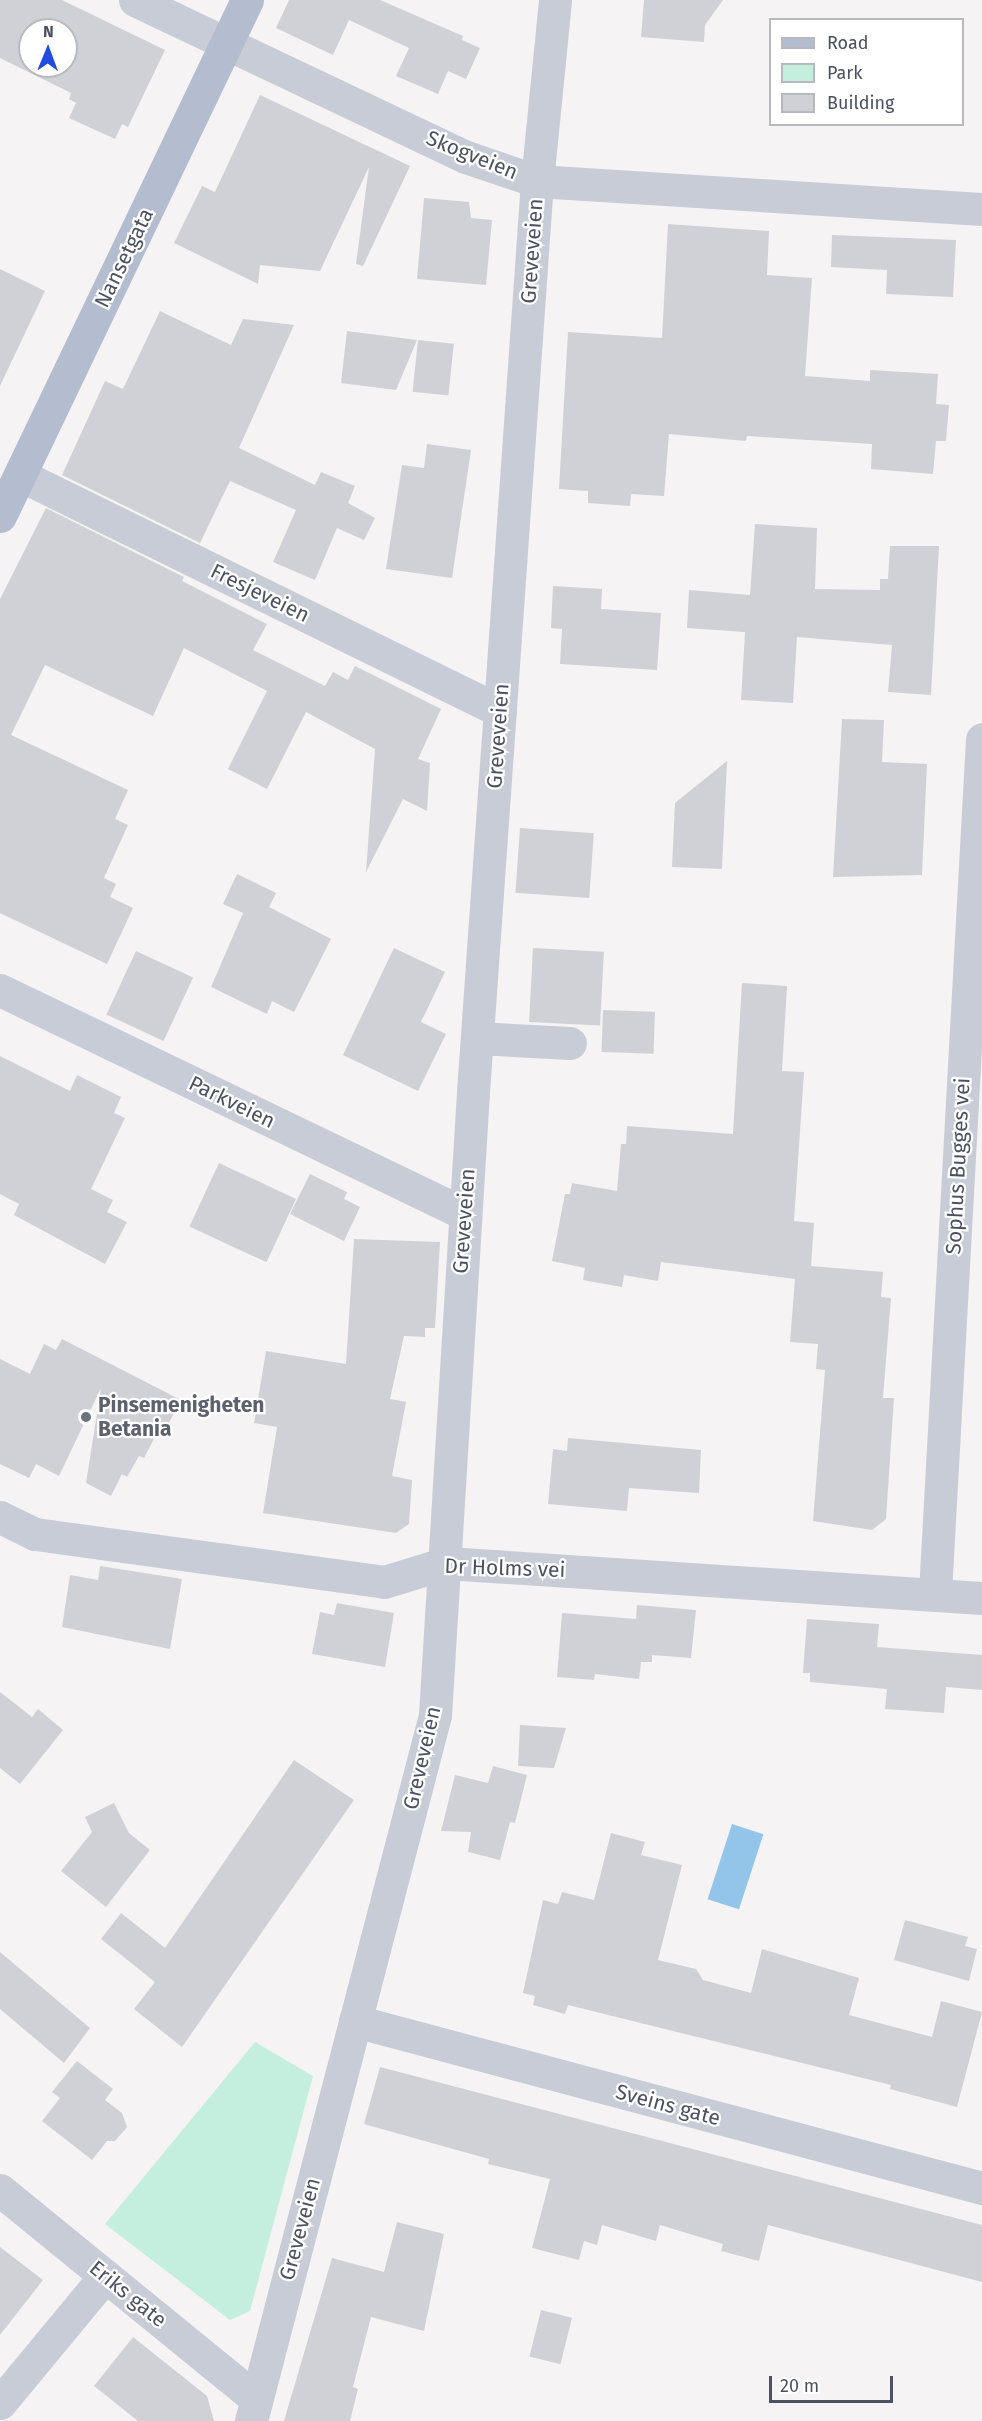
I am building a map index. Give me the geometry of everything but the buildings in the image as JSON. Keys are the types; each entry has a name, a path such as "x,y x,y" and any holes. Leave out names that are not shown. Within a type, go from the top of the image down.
{"main road":[{"name":"Nansetgata","path":"0,516 247,0"}],"street":[{"name":"Skogveien","path":"135,0 466,157 537,181 982,209"},
{"name":"Greveveien","path":"254,2410 435,1715 477,1038 537,181 555,0"},
{"name":"Fresjeveien","path":"20,475 500,711"},
{"name":"Sophus Bugges vei","path":"935,1593 969,1217 982,739"},
{"name":"Parkveien","path":"0,990 465,1214"},
{"path":"477,1038 570,1043"},
{"name":"Dr Holms vei","path":"0,1517 35,1534 384,1582 446,1563 935,1593 982,1598"},
{"name":"Sveins gate","path":"354,2021 982,2188"},
{"name":"Eriks gate","path":"0,2190 105,2276 254,2410"},
{"path":"0,2403 105,2276"}],"green space":[{"path":"255,2042 313,2076 250,2311 230,2320 105,2224"}],"water":[{"path":"732,1824 763,1834 739,1909 708,1899"}],"place":[{"name":"Pinsemenigheten Betania","path":"86,1417"}]}
